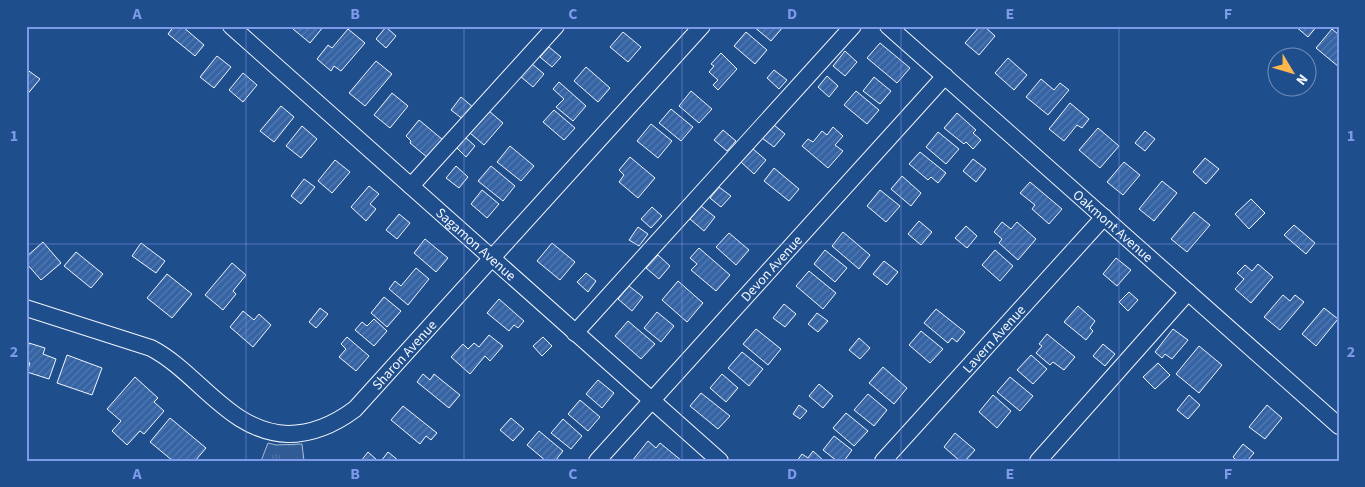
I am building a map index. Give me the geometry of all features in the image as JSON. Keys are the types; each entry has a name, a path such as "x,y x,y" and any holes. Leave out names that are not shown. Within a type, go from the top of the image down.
{"street":[{"name":"Sagamon Avenue","path":"231,26 720,461"},
{"path":"411,186 556,26"},
{"name":"Sharon Avenue","path":"26,308 151,348 165,355 244,422 275,433 301,434 321,429 340,421 355,409 702,26"},
{"path":"576,332 853,26"},
{"name":"Oakmont Avenue","path":"888,26 1339,426"},
{"name":"Devon Avenue","path":"597,461 945,76"},
{"name":"Lavern Avenue","path":"883,461 1104,217"},
{"path":"1038,461 1188,292"}],"green space":[{"path":"268,443 276,445 302,444 304,461 261,461"}],"building":[{"path":"174,26 182,26 204,45 195,56 168,34"},
{"path":"295,26 324,26 310,43 293,29"},
{"path":"753,26 784,26 771,41"},
{"path":"980,26 984,26 995,36 979,55 965,43"},
{"path":"1295,26 1317,26 1308,37"},
{"path":"386,27 396,36 386,48 376,39"},
{"path":"348,29 365,43 341,71 334,66 331,71 317,59 328,45 332,48"},
{"path":"1332,29 1339,35 1339,67 1318,48 1316,48"},
{"path":"623,32 641,47 628,62 610,47"},
{"path":"746,32 767,50 755,64 734,46"},
{"path":"880,43 910,68 897,83 867,58"},
{"path":"549,47 561,57 552,67 540,57"},
{"path":"845,51 857,62 845,76 833,66"},
{"path":"721,53 737,69 718,90 713,85 718,80 709,72 714,66 711,64"},
{"path":"217,56 231,67 214,88 200,77"},
{"path":"1008,58 1027,75 1014,90 995,73"},
{"path":"376,61 392,74 365,106 349,93"},
{"path":"531,63 544,74 533,87 520,76"},
{"path":"586,67 610,88 598,102 574,81"},
{"path":"26,69 40,79 26,96"},
{"path":"774,70 787,80 779,89 767,78"},
{"path":"243,73 257,85 243,102 229,90"},
{"path":"827,76 838,86 829,97 818,87"},
{"path":"874,77 891,91 880,104 863,91"},
{"path":"1041,79 1054,90 1060,83 1069,90 1048,115 1026,97"},
{"path":"559,82 586,106 573,121 556,107 564,99 553,89"},
{"path":"691,91 712,109 699,123 679,106"},
{"path":"856,91 879,110 867,124 844,105"},
{"path":"392,93 408,106 390,128 374,115"},
{"path":"461,97 474,108 464,120 451,110"},
{"path":"1070,103 1089,119 1082,128 1077,125 1064,141 1049,129"},
{"path":"281,106 294,117 274,142 260,131"},
{"path":"671,109 693,127 681,141 659,123"},
{"path":"554,110 575,128 564,140 543,122"},
{"path":"489,111 503,123 484,145 470,133"},
{"path":"957,113 976,130 973,133 981,140 973,149 966,142 964,144 944,128"},
{"path":"419,120 443,140 428,158 410,143 411,141 406,136"},
{"path":"651,124 672,141 658,158 637,141"},
{"path":"774,125 785,134 774,147 762,138"},
{"path":"302,126 317,139 301,158 286,146"},
{"path":"833,127 843,136 835,145 843,151 828,168 802,146 808,139 813,142 822,131 827,135"},
{"path":"1098,128 1119,146 1100,168 1079,150"},
{"path":"723,130 736,141 727,151 714,140"},
{"path":"1145,131 1155,139 1145,151 1135,143"},
{"path":"938,132 959,149 946,164 926,147"},
{"path":"465,137 475,146 466,157 456,147"},
{"path":"510,146 534,166 521,181 497,162"},
{"path":"753,149 766,160 754,174 741,162"},
{"path":"920,152 946,173 938,183 931,177 928,180 909,164"},
{"path":"630,157 655,178 638,198 619,182 624,175 619,170"},
{"path":"1205,158 1219,169 1206,184 1193,172"},
{"path":"973,159 986,169 976,182 963,171"},
{"path":"335,160 350,172 332,193 318,181"},
{"path":"1124,162 1140,175 1123,195 1107,182"},
{"path":"456,166 468,177 459,188 446,178"},
{"path":"491,166 515,186 503,201 478,181"},
{"path":"774,168 799,189 789,201 764,181"},
{"path":"902,176 921,193 911,206 891,189"},
{"path":"304,179 315,187 301,204 291,196"},
{"path":"1162,181 1177,193 1154,221 1139,209"},
{"path":"1030,182 1062,209 1049,224 1032,209 1035,205 1020,193"},
{"path":"369,186 379,194 370,204 376,209 366,221 351,207"},
{"path":"719,187 731,196 721,207 710,198"},
{"path":"482,190 499,204 487,218 471,204"},
{"path":"880,190 900,206 886,222 867,206"},
{"path":"1251,199 1265,213 1249,229 1235,214"},
{"path":"701,206 715,217 704,231 690,219"},
{"path":"652,207 662,216 651,228 641,219"},
{"path":"1194,212 1210,225 1187,252 1171,239"},
{"path":"399,214 410,223 397,239 386,230"},
{"path":"919,221 932,232 921,245 908,234"},
{"path":"1002,222 1011,229 1017,222 1036,239 1018,260 999,243 1002,239 994,232"},
{"path":"1294,225 1315,243 1306,254 1284,235"},
{"path":"966,226 977,236 967,248 955,238"},
{"path":"638,227 648,234 639,246 629,240"},
{"path":"843,232 870,255 859,269 832,246"},
{"path":"729,233 749,250 736,265 716,247"},
{"path":"425,239 448,258 436,272 414,253"},
{"path":"43,242 61,263 41,280 26,263 26,257"},
{"path":"141,243 165,261 156,273 132,256"},
{"path":"552,243 575,262 560,280 537,261"},
{"path":"699,248 730,275 716,291 691,270 697,264 690,258"},
{"path":"825,250 847,268 835,282 814,264"},
{"path":"995,250 1013,266 1000,281 982,265"},
{"path":"76,252 103,274 91,288 64,266"},
{"path":"658,255 670,266 659,279 646,268"},
{"path":"1116,258 1131,270 1117,286 1103,274"},
{"path":"884,261 898,272 887,285 873,274"},
{"path":"232,263 246,275 233,291 236,294 223,310 205,295"},
{"path":"1258,264 1273,277 1251,303 1235,289 1244,279 1237,273 1245,265 1252,271"},
{"path":"416,268 429,279 408,305 389,289 395,281 401,286"},
{"path":"809,271 836,293 823,309 796,286"},
{"path":"586,273 596,281 588,292 577,282"},
{"path":"167,274 192,294 172,318 147,298"},
{"path":"678,281 703,303 687,322 662,300"},
{"path":"629,286 643,297 632,311 618,299"},
{"path":"1129,292 1138,300 1128,311 1119,302"},
{"path":"1283,295 1290,301 1295,295 1304,302 1280,330 1264,317"},
{"path":"384,297 401,311 387,327 371,313"},
{"path":"499,299 524,321 518,328 514,325 509,331 487,313"},
{"path":"784,304 796,314 785,327 773,318"},
{"path":"1078,306 1095,321 1090,328 1093,331 1086,340 1064,322"},
{"path":"320,308 328,314 316,328 309,322"},
{"path":"1324,308 1338,319 1316,346 1302,334"},
{"path":"936,309 965,332 957,342 952,338 948,343 924,323"},
{"path":"243,311 254,320 259,314 271,325 253,347 230,327"},
{"path":"657,312 674,326 661,342 644,328"},
{"path":"817,313 828,321 818,332 808,324"},
{"path":"374,319 387,331 374,346 355,330 362,322 367,326"},
{"path":"628,321 655,344 641,359 615,336"},
{"path":"756,329 781,349 768,365 743,344"},
{"path":"1173,329 1188,340 1172,359 1165,354 1162,358 1155,352"},
{"path":"921,331 943,349 930,363 909,345"},
{"path":"1047,334 1075,357 1064,370 1053,362 1050,365 1036,353 1042,346 1039,344"},
{"path":"489,335 503,346 490,361 485,356 470,374 451,357 463,344 468,349 474,343 479,347"},
{"path":"347,337 369,356 356,371 339,357 346,349 341,344"},
{"path":"543,337 552,346 542,356 533,346"},
{"path":"859,338 870,348 860,359 849,350"},
{"path":"29,343 45,348 43,354 56,359 49,379 27,372 30,363 26,361"},
{"path":"1103,344 1115,354 1105,366 1093,356"},
{"path":"1199,346 1222,365 1199,393 1176,374"},
{"path":"742,352 763,369 749,386 728,368"},
{"path":"67,355 102,368 92,395 57,383"},
{"path":"1031,355 1047,369 1033,384 1017,370"},
{"path":"1158,363 1170,375 1155,389 1143,377"},
{"path":"883,367 907,388 894,404 869,383"},
{"path":"423,374 430,380 434,374 460,395 449,408 417,382"},
{"path":"722,374 738,388 726,402 710,388"},
{"path":"135,377 158,398 154,402 164,411 144,434 140,431 127,445 112,431 121,421 107,409"},
{"path":"1010,377 1033,396 1020,411 997,392"},
{"path":"598,380 614,393 602,408 586,394"},
{"path":"819,384 833,396 823,408 809,396"},
{"path":"701,393 730,416 718,429 690,406"},
{"path":"868,394 887,410 874,426 854,410"},
{"path":"993,395 1011,411 997,428 979,412"},
{"path":"1189,395 1200,405 1188,419 1177,410"},
{"path":"580,400 600,417 588,431 568,414"},
{"path":"799,405 807,411 800,419 793,414"},
{"path":"1267,405 1282,418 1265,439 1249,427"},
{"path":"403,406 437,433 431,440 426,436 420,444 391,420"},
{"path":"846,413 868,431 854,446 833,428"},
{"path":"170,418 206,448 195,461 173,461 150,442"},
{"path":"511,418 524,429 513,441 500,430"},
{"path":"563,419 582,436 571,449 551,433"},
{"path":"539,431 563,451 555,461 546,461 527,445"},
{"path":"955,433 975,450 965,461 960,461 944,447"},
{"path":"834,436 852,450 844,461 837,461 823,450"},
{"path":"648,441 656,448 660,443 682,461 632,461"},
{"path":"1243,444 1254,453 1247,461 1237,461 1233,457"},
{"path":"813,451 824,461 797,461 802,454 808,458"},
{"path":"368,452 378,461 361,461"},
{"path":"388,452 399,461 381,461"}]}
